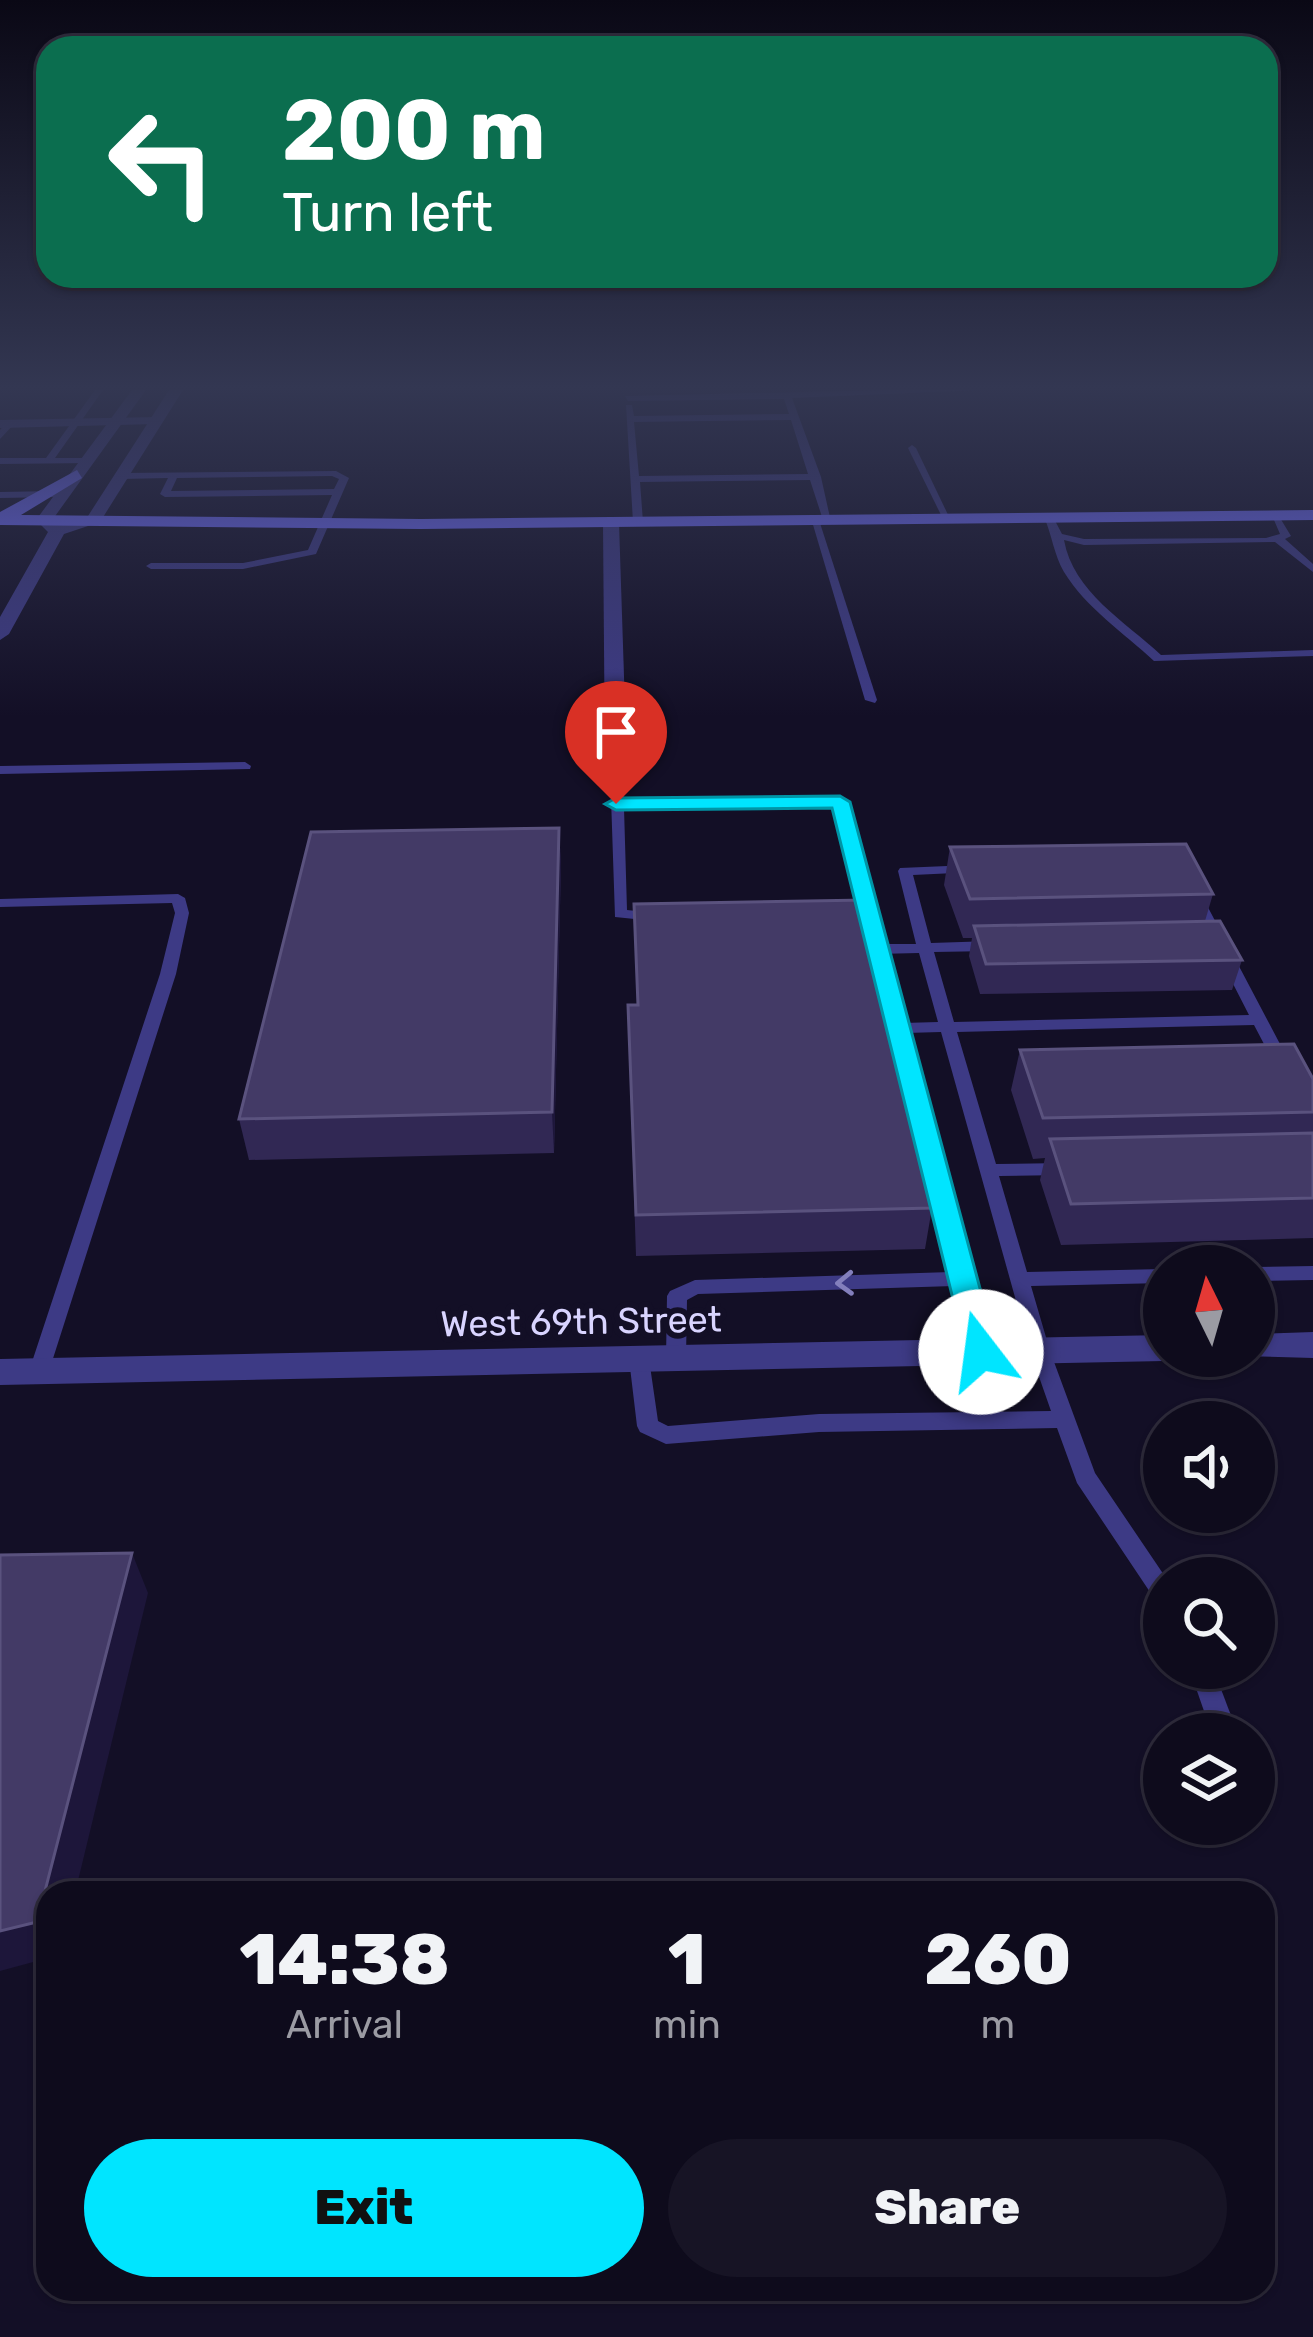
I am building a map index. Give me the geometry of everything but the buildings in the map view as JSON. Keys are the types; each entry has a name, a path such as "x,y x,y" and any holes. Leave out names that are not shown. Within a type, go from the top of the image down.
{"main road":[{"path":"0,519 41,499"},
{"path":"114,499 126,512 269,524 1313,515"},
{"path":"0,532 94,519 181,518"},
{"path":"0,519 51,526 249,530 269,524"}],"street":[{"path":"0,634 51,526 51,499"},
{"path":"94,519 107,499"},
{"path":"611,523 616,768"},
{"path":"1275,1347 1313,1346"},
{"name":"West 69th Street","path":"0,1372 1143,1349"}],"lane":[{"path":"151,566 243,566 291,560 312,552 337,499"},
{"path":"636,499 638,522"},
{"path":"819,499 871,700"},
{"path":"938,499 948,519"},
{"path":"1058,536 1084,542 1286,536 1274,515"},
{"path":"1049,518 1058,548 1088,594 1158,659 1313,653"},
{"path":"1277,538 1313,569"},
{"path":"0,770 244,766"},
{"path":"616,768 620,914 680,916"},
{"path":"616,804 837,800 981,1352"},
{"path":"996,868 905,871 1040,1351 1085,1477 1143,1563"},
{"path":"1189,883 1292,1081"},
{"path":"0,902 178,898 182,913 168,974 39,1371"},
{"path":"844,913 867,912"},
{"path":"1196,942 1219,941"},
{"path":"877,950 1015,946"},
{"path":"897,1028 1260,1020"},
{"path":"991,1170 1083,1168"},
{"path":"1275,1274 1313,1273"},
{"path":"1021,1279 1143,1276"},
{"path":"676,1358 676,1296 695,1287 962,1280"},
{"path":"639,1359 649,1426 666,1435 819,1424 1065,1420"}],"route":[{"path":"616,804 840,802 981,1352"}]}
